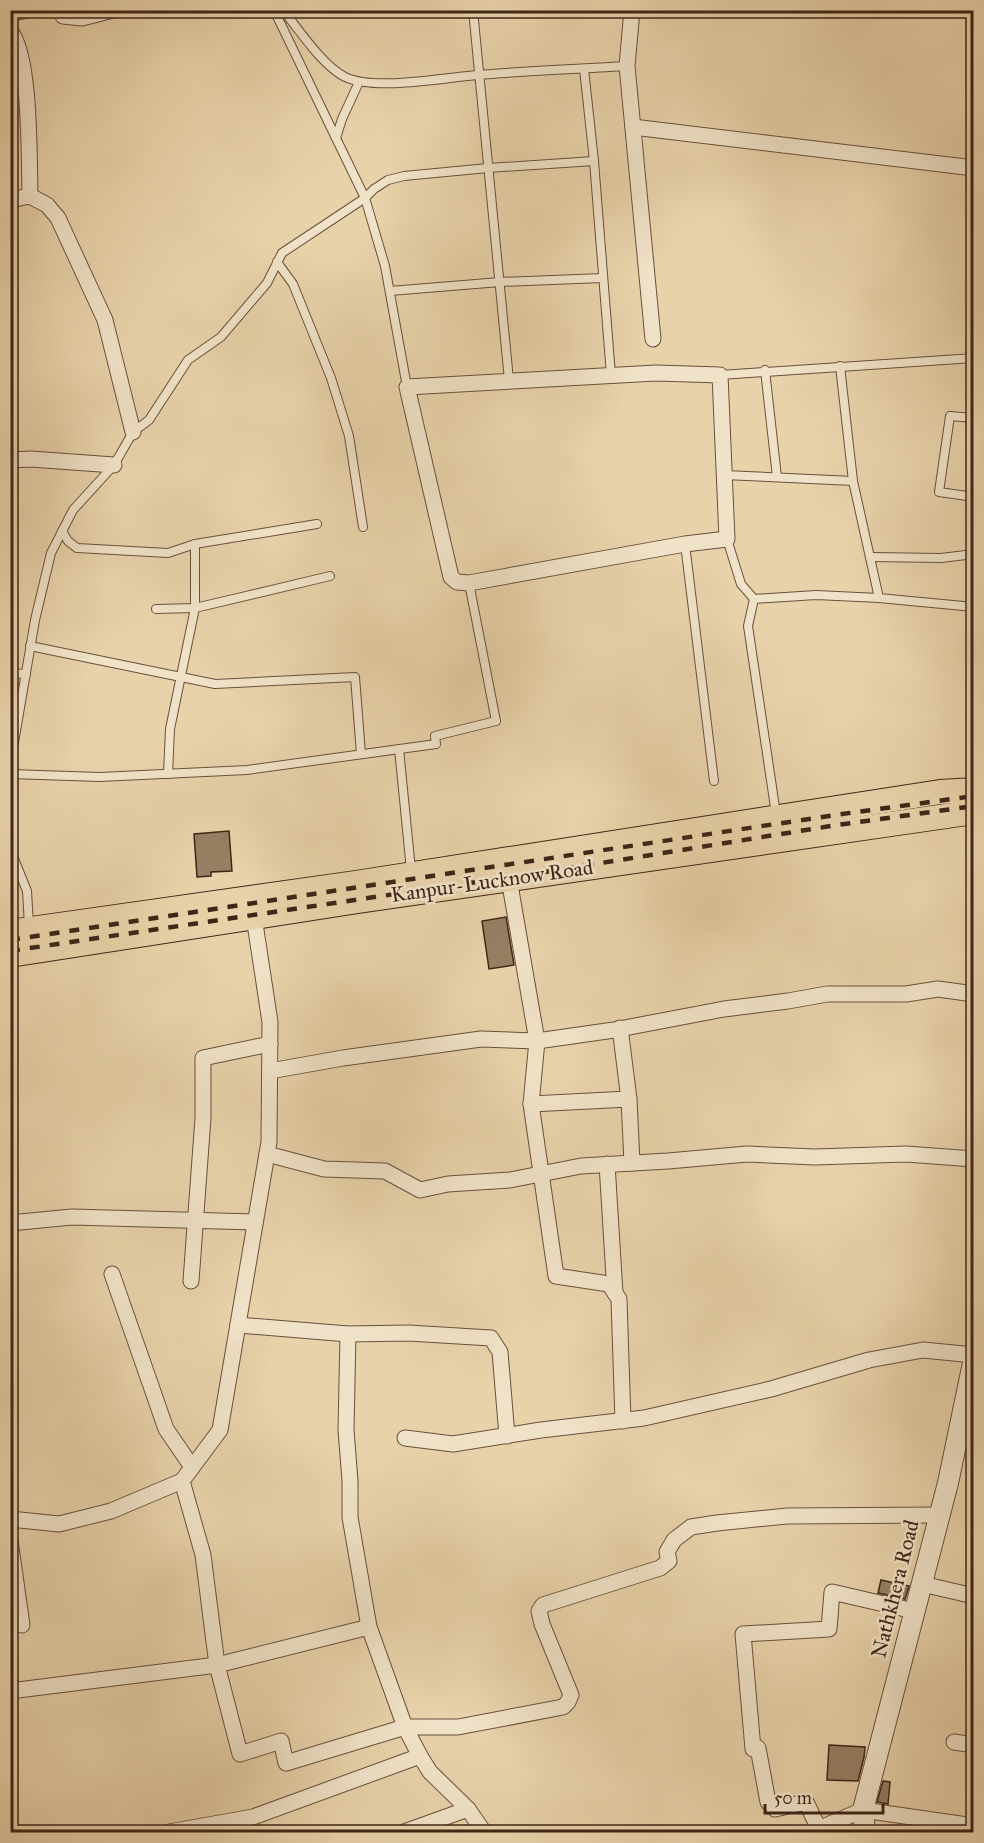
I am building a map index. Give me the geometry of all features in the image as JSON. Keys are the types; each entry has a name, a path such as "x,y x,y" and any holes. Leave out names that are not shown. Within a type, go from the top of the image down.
{"main road":[{"name":"Kanpur-Lucknow Road","path":"21,942 254,917 509,879 692,841 777,817 940,792 974,790"},
{"name":"Kanpur-Lucknow Road","path":"21,942 411,875 692,841 974,812"}],"street":[{"path":"60,10 63,16 82,18 113,10"},
{"path":"632,10 627,66 653,339"},
{"path":"10,31 20,50 25,78 30,196"},
{"path":"633,127 974,168"},
{"path":"10,200 30,196 47,205 58,218 100,310 115,358 133,432"},
{"path":"656,373 720,375 727,539 685,544 469,583 457,582 452,577 407,387 656,373"},
{"path":"10,460 31,459 114,465"},
{"path":"509,879 537,1041 531,1104 556,1276 609,1284 619,1299 623,1421"},
{"path":"10,1519 59,1524 111,1512 182,1481 220,1430 269,1142 270,1022 254,917"},
{"path":"270,1071 343,1058 481,1039 537,1041 826,994 906,994 938,989 974,994"},
{"path":"620,1028 632,1163"},
{"path":"191,1281 203,1118 203,1058 270,1044"},
{"path":"531,1104 628,1099"},
{"path":"267,1154 324,1169 385,1171 420,1190 448,1184 510,1180 581,1166 747,1154 815,1157 906,1154 974,1159"},
{"path":"606,1164 615,1293"},
{"path":"10,1223 72,1217 255,1222"},
{"path":"112,1274 166,1429 192,1467"},
{"path":"238,1325 348,1334 409,1333 491,1338 500,1352 507,1436"},
{"path":"348,1334 346,1430 350,1517 369,1627 405,1727 420,1756 430,1772 468,1809 484,1833"},
{"path":"405,1438 453,1444 644,1418 771,1389 869,1360 923,1350 974,1356"},
{"name":"Nathkhera Road","path":"865,1833 863,1810 939,1515 974,1356"},
{"path":"182,1481 203,1555 217,1665 240,1754 281,1741 286,1763 405,1727 458,1727 563,1707 571,1695 542,1624 539,1611 543,1605 660,1568 669,1561 667,1552 674,1540 692,1527 787,1516 939,1515"},
{"path":"10,1540 22,1624"},
{"path":"922,1584 974,1596"},
{"path":"914,1611 832,1592 829,1629 743,1634 753,1749 758,1748 768,1802 775,1809 806,1802 815,1831 863,1810 974,1826"},
{"path":"10,1691 217,1665 369,1627"},
{"path":"954,1742 974,1745"},
{"path":"169,1833 254,1816 420,1756"},
{"path":"404,1833 468,1809"}],"lane":[{"path":"274,10 365,198 386,266 407,387"},
{"path":"283,10 325,61 345,76 359,82 390,83 627,66"},
{"path":"473,10 509,380"},
{"path":"584,69 594,161 611,375"},
{"path":"336,138 359,82"},
{"path":"10,766 30,646 51,553 73,510 114,465 133,432 149,420 188,360 221,337 267,283 282,253 388,180 488,168 594,161"},
{"path":"277,262 293,284 331,378 349,436 363,527"},
{"path":"390,291 500,282 603,278"},
{"path":"720,375 765,370 974,358"},
{"path":"840,366 853,481 879,598"},
{"path":"765,370 777,477"},
{"path":"974,418 950,417 939,492 974,497"},
{"path":"724,475 853,481"},
{"path":"62,531 68,541 77,548 168,553 195,544 316,524"},
{"path":"727,539 741,584 754,599"},
{"path":"168,774 170,729 195,608 195,544"},
{"path":"685,544 714,781"},
{"path":"870,557 941,558 974,554"},
{"path":"156,609 195,608 330,576"},
{"path":"10,774 100,777 247,770 436,744 435,736 496,721 469,583"},
{"path":"754,599 816,595 974,607"},
{"path":"754,599 748,626 777,817"},
{"path":"30,646 215,684 355,677 361,754"},
{"path":"10,673 26,674"},
{"path":"399,749 411,875"},
{"path":"10,849 27,891 21,942"}],"building":[{"path":"229,831 232,871 211,872 211,876 197,877 194,834"},
{"path":"506,917 514,965 489,969 482,921"},
{"path":"881,1580 909,1586 905,1599 878,1593"},
{"path":"829,1745 865,1747 858,1781 827,1780"},
{"path":"883,1781 890,1782 888,1804 877,1802"}],"railway":[{"path":"10,940 974,796"},
{"path":"10,951 974,806"}]}
